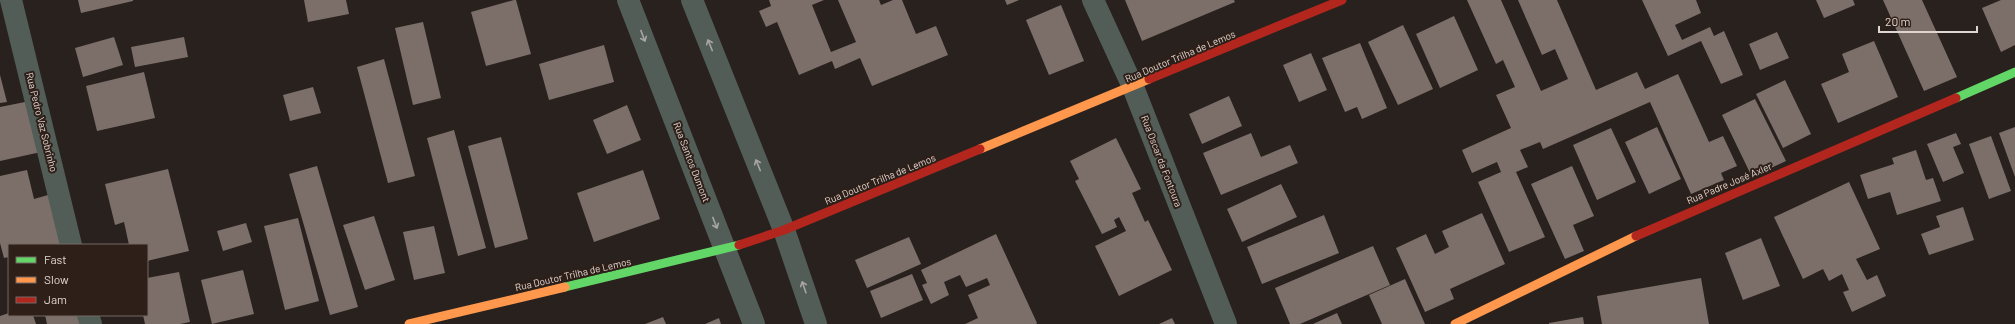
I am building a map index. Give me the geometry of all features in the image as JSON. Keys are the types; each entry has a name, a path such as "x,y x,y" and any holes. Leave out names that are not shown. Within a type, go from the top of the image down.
{"street":[{"name":"Rua Pedro Vaz Sobrinho","path":"11,0 71,244"},
{"name":"Rua Santos Dumont","path":"628,0 754,324"},
{"path":"692,0 784,230 816,324"},
{"name":"Rua Oscar da Fontoura","path":"1094,0 1133,87 1226,324"},
{"name":"Rua Doutor Trilha de Lemos","path":"409,324 726,249 784,230 1342,0"},
{"name":"Rua Padre José Axler","path":"1455,324 1612,246 2015,72"}],"building":[{"path":"78,0 133,0 133,1 81,13"},
{"path":"304,0 346,0 349,14 308,22"},
{"path":"516,0 531,54 486,66 471,12"},
{"path":"769,0 824,0 812,5 831,52 856,42 838,0 879,0 881,5 893,0 902,0 916,34 936,26 948,55 872,86 860,58 835,69 832,61 799,75 777,22 766,27 759,11 771,6"},
{"path":"1005,0 1019,0 1007,5"},
{"path":"1125,0 1234,0 1235,2 1142,41"},
{"path":"1467,0 1501,0 1541,91 1568,79 1555,49 1542,55 1518,0 1557,0 1596,90 1637,72 1645,89 1678,74 1709,142 1723,136 1737,166 1721,173 1724,180 1691,194 1650,102 1543,149 1540,142 1520,150 1528,167 1516,172 1545,237 1509,252 1478,182 1501,172 1497,162 1472,173 1462,150 1511,128 1496,95 1515,87 1503,60 1496,64"},
{"path":"1642,0 1696,0 1701,13 1675,25 1682,40 1710,27 1714,36 1724,31 1743,75 1721,84 1701,41 1668,56"},
{"path":"1816,0 1853,0 1855,5 1824,18"},
{"path":"1883,0 1922,0 1957,77 1924,91"},
{"path":"2001,0 2015,0 2015,45 2001,52 1982,8"},
{"path":"1061,5 1084,61 1049,75 1026,20"},
{"path":"1454,16 1478,70 1440,88 1416,34"},
{"path":"423,22 441,98 413,105 395,28"},
{"path":"1403,25 1433,89 1398,105 1368,42"},
{"path":"1777,32 1789,58 1760,70 1749,44"},
{"path":"114,37 123,65 83,77 75,48"},
{"path":"184,37 188,57 135,67 131,47"},
{"path":"1874,41 1898,97 1838,123 1821,84 1849,72 1842,54"},
{"path":"1360,43 1387,108 1362,119 1357,107 1345,112 1322,58"},
{"path":"604,45 614,82 549,100 539,64"},
{"path":"1311,53 1327,90 1299,102 1283,65"},
{"path":"384,59 415,176 388,183 357,67"},
{"path":"144,72 155,118 97,131 86,86"},
{"path":"0,75 7,102 0,103"},
{"path":"1785,80 1811,134 1783,148 1756,94"},
{"path":"313,87 321,113 290,121 283,95"},
{"path":"1229,96 1242,126 1202,144 1189,114"},
{"path":"1755,99 1786,161 1752,177 1722,115"},
{"path":"30,101 41,152 0,161 0,107"},
{"path":"627,105 641,140 607,154 593,120"},
{"path":"1657,127 1681,179 1649,194 1625,142"},
{"path":"2015,127 2015,177 1999,133"},
{"path":"1611,128 1636,182 1597,200 1573,145"},
{"path":"454,130 486,248 458,256 427,138"},
{"path":"1251,133 1261,157 1290,145 1298,163 1221,195 1203,153"},
{"path":"1956,133 1961,144 1953,147 1964,173 1943,182 1927,144"},
{"path":"1991,136 2011,191 1989,199 1969,144"},
{"path":"501,137 528,239 495,248 468,146"},
{"path":"1116,138 1141,189 1132,193 1145,222 1148,220 1172,270 1119,296 1095,246 1126,231 1119,217 1114,220 1117,227 1102,234 1075,181 1079,179 1070,161"},
{"path":"1916,150 1926,180 1933,178 1941,201 1897,215 1890,192 1868,199 1860,175 1894,164 1892,158"},
{"path":"317,166 358,307 330,315 289,174"},
{"path":"1572,166 1594,216 1573,225 1584,251 1565,259 1531,184"},
{"path":"168,169 189,251 148,261 148,244 129,244 124,222 115,225 105,184"},
{"path":"27,170 34,199 55,193 67,243 8,244 8,257 4,258 0,243 0,176"},
{"path":"643,170 660,219 594,242 577,193"},
{"path":"1849,182 1880,249 1856,259 1867,280 1877,275 1886,296 1852,312 1843,292 1849,290 1842,274 1829,281 1823,269 1803,279 1774,217"},
{"path":"1281,184 1297,217 1242,242 1227,209"},
{"path":"1963,207 1974,240 1929,255 1921,234 1940,227 1936,216"},
{"path":"1482,213 1505,264 1450,289 1454,299 1425,312 1396,248 1426,234 1435,254 1449,247 1442,231"},
{"path":"1324,215 1339,253 1262,284 1247,247"},
{"path":"374,216 395,280 365,290 343,225"},
{"path":"298,218 319,301 285,310 264,226"},
{"path":"246,223 252,242 223,251 217,231"},
{"path":"434,226 445,273 414,280 403,232"},
{"path":"996,234 1037,323 1036,324 965,324 978,318 968,295 990,285 987,278 966,287 960,275 944,282 949,295 931,304 922,285 927,283 921,270"},
{"path":"909,237 921,264 867,288 855,260"},
{"path":"1761,238 1780,286 1743,300 1725,253"},
{"path":"1373,246 1390,285 1300,324 1290,324 1275,288"},
{"path":"243,270 254,314 212,324 201,280"},
{"path":"179,272 190,322 180,324 145,324 143,316 148,316 148,278"},
{"path":"912,274 923,300 881,318 870,291"},
{"path":"1701,278 1709,324 1602,324 1597,296"},
{"path":"1405,279 1425,324 1382,324 1369,295"},
{"path":"8,313 8,316 33,316 36,324 0,324 0,316"},
{"path":"1337,313 1342,324 1313,324"},
{"path":"45,316 79,316 81,324 47,324"},
{"path":"663,317 666,324 645,324"},
{"path":"1583,317 1584,324 1549,324 1549,323"},
{"path":"719,318 721,324 705,324"},
{"path":"1172,318 1175,324 1159,324"}],"traffic: fast":[{"path":"1956,98 2015,72"},
{"path":"565,287 739,245"}],"traffic: slow":[{"path":"980,149 1149,79"},
{"path":"1455,324 1636,236"},
{"path":"409,324 565,287"}],"traffic: jam":[{"path":"1149,79 1342,0"},
{"path":"1636,236 1956,98"},
{"path":"739,245 784,230 980,149"}]}
